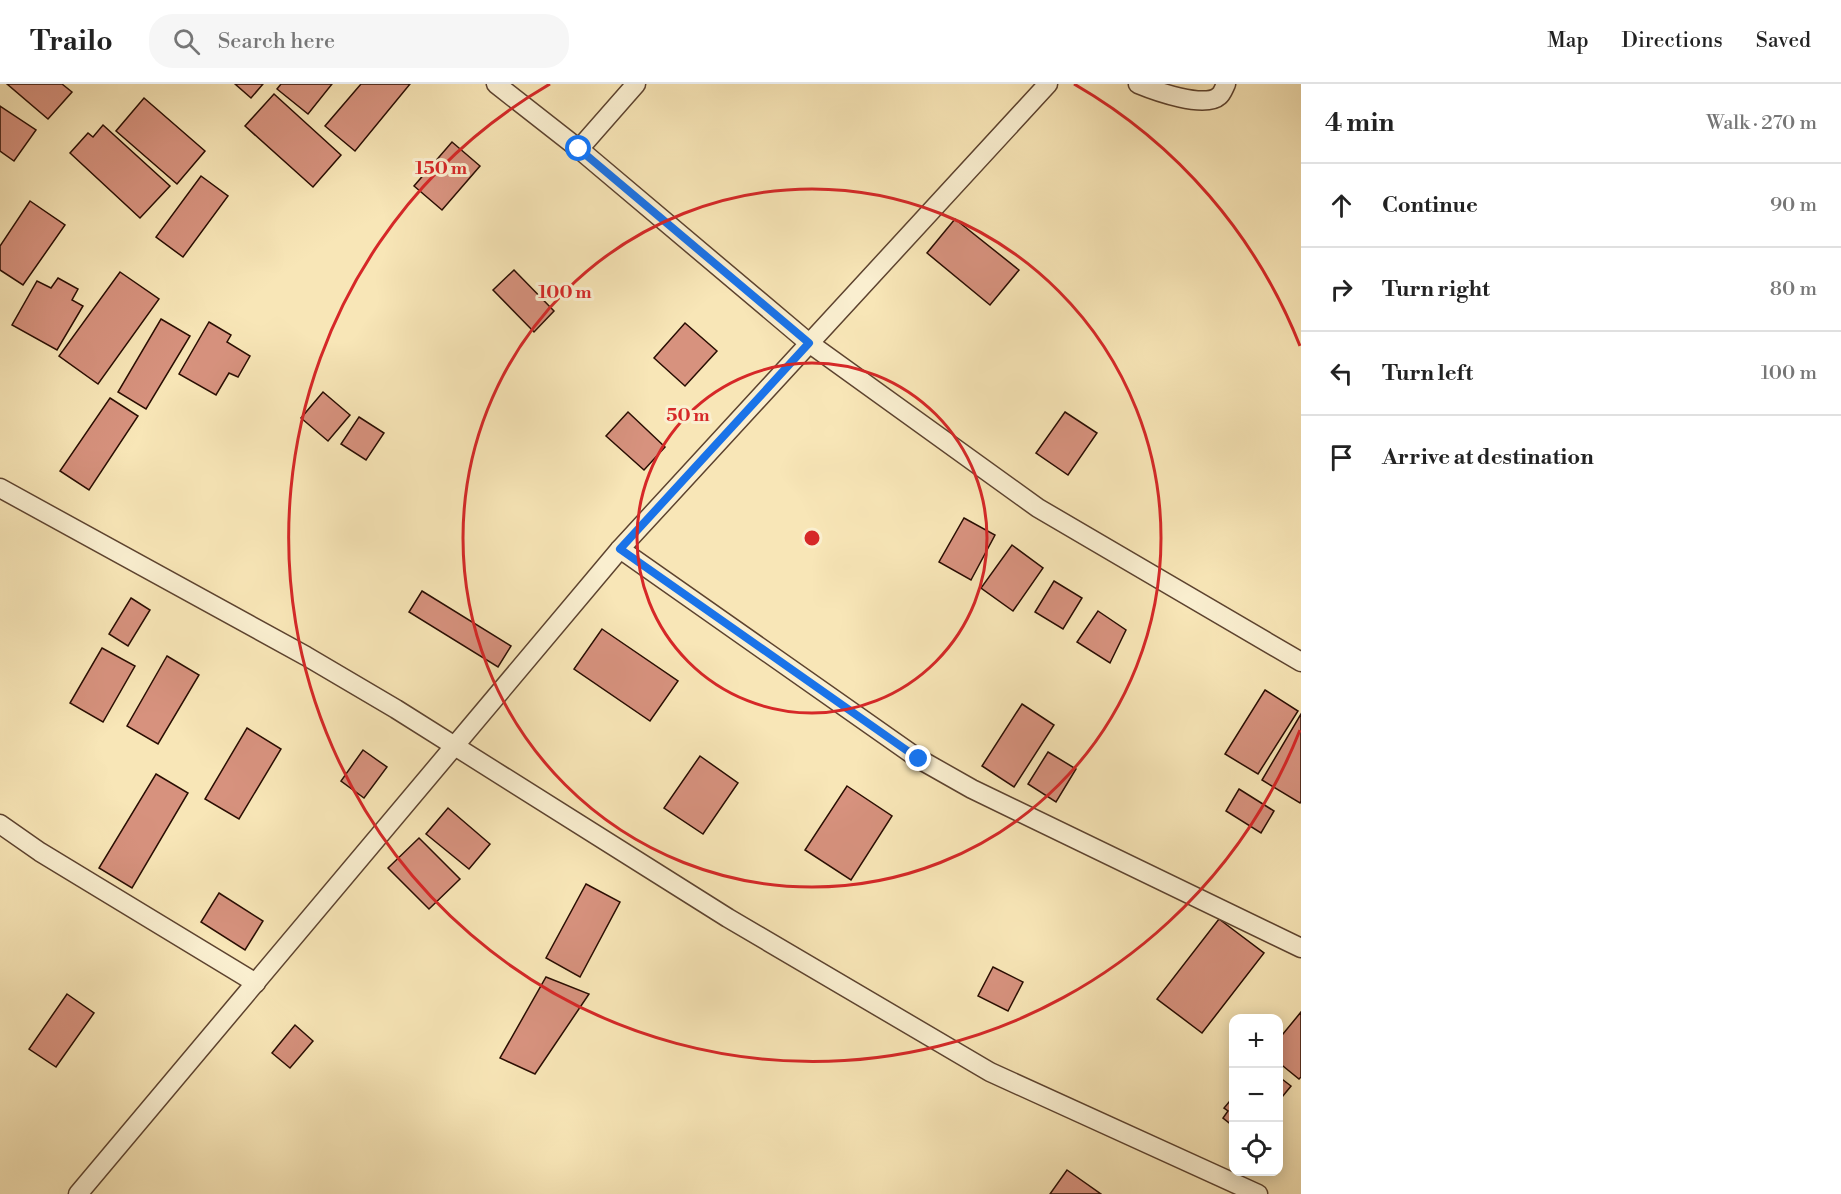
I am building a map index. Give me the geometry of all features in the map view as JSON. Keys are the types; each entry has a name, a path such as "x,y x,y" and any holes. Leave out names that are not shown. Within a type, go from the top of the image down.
{"street":[{"path":"496,84 579,149 809,343 1038,508 1301,662"},
{"path":"579,149 636,84"},
{"path":"78,1194 620,549 1048,84"},
{"path":"1138,84 1172,96 1208,102 1220,96 1226,84"},
{"path":"0,488 306,656 728,918 990,1072 1258,1194"},
{"path":"620,549 919,759 972,789 1301,948"},
{"path":"0,824 40,852 256,983"}],"building":[{"path":"7,84 62,84 72,92 48,119"},
{"path":"235,84 263,84 251,98"},
{"path":"281,84 332,84 308,114 277,89"},
{"path":"361,84 410,84 355,151 325,126"},
{"path":"274,94 341,155 313,187 245,126"},
{"path":"144,98 205,151 177,184 116,131"},
{"path":"0,106 36,130 14,161 0,151"},
{"path":"103,125 170,186 140,218 70,153 88,133 93,137"},
{"path":"452,142 480,166 442,210 414,186"},
{"path":"201,176 228,196 183,257 156,237"},
{"path":"30,201 65,225 23,285 0,270 0,246"},
{"path":"955,219 1019,270 990,305 927,253"},
{"path":"514,270 554,311 534,332 493,290"},
{"path":"120,272 159,299 98,384 59,356"},
{"path":"58,278 78,289 72,300 83,306 57,350 12,325 37,281 51,288"},
{"path":"161,319 190,336 146,409 118,392"},
{"path":"209,322 231,335 227,342 250,356 238,377 229,373 216,395 179,374"},
{"path":"685,323 717,351 685,386 654,358"},
{"path":"323,392 350,415 328,441 301,418"},
{"path":"110,398 138,416 89,490 60,471"},
{"path":"628,412 665,447 644,470 606,436"},
{"path":"1065,412 1097,433 1068,475 1036,453"},
{"path":"359,417 384,433 366,460 341,444"},
{"path":"964,518 995,535 971,580 939,562"},
{"path":"1012,545 1043,568 1013,611 981,588"},
{"path":"1054,581 1082,598 1063,629 1035,612"},
{"path":"422,591 511,646 498,667 409,612"},
{"path":"131,598 150,610 128,646 109,634"},
{"path":"1098,611 1126,630 1110,663 1077,642"},
{"path":"602,629 678,681 650,721 574,669"},
{"path":"102,648 135,666 103,722 70,703"},
{"path":"167,656 199,675 158,744 127,726"},
{"path":"1265,690 1298,711 1258,774 1225,754"},
{"path":"1022,704 1054,725 1014,787 982,766"},
{"path":"1301,714 1301,801 1300,803 1262,780"},
{"path":"247,728 281,749 239,819 205,799"},
{"path":"363,750 387,767 364,798 341,781"},
{"path":"1048,752 1076,769 1056,802 1028,784"},
{"path":"700,756 738,783 703,834 664,808"},
{"path":"156,774 188,793 132,888 99,868"},
{"path":"847,786 892,816 851,880 805,850"},
{"path":"1239,789 1274,811 1261,833 1226,811"},
{"path":"448,808 490,844 469,869 426,834"},
{"path":"419,838 460,879 429,909 388,868"},
{"path":"586,884 620,902 580,977 546,958"},
{"path":"219,893 263,921 245,950 201,922"},
{"path":"1219,919 1264,953 1202,1033 1157,999"},
{"path":"993,967 1023,982 1008,1011 978,996"},
{"path":"546,977 589,994 535,1074 500,1058"},
{"path":"67,994 94,1013 56,1067 29,1049"},
{"path":"1301,1012 1301,1077 1299,1079 1283,1066 1283,1034"},
{"path":"295,1025 313,1041 290,1068 272,1053"},
{"path":"1283,1080 1291,1086 1283,1096"},
{"path":"1229,1102 1229,1123 1223,1118 1228,1111 1224,1108"},
{"path":"1067,1170 1101,1194 1050,1194"}],"route":[{"path":"579,149 809,343 620,549 919,759"}]}
